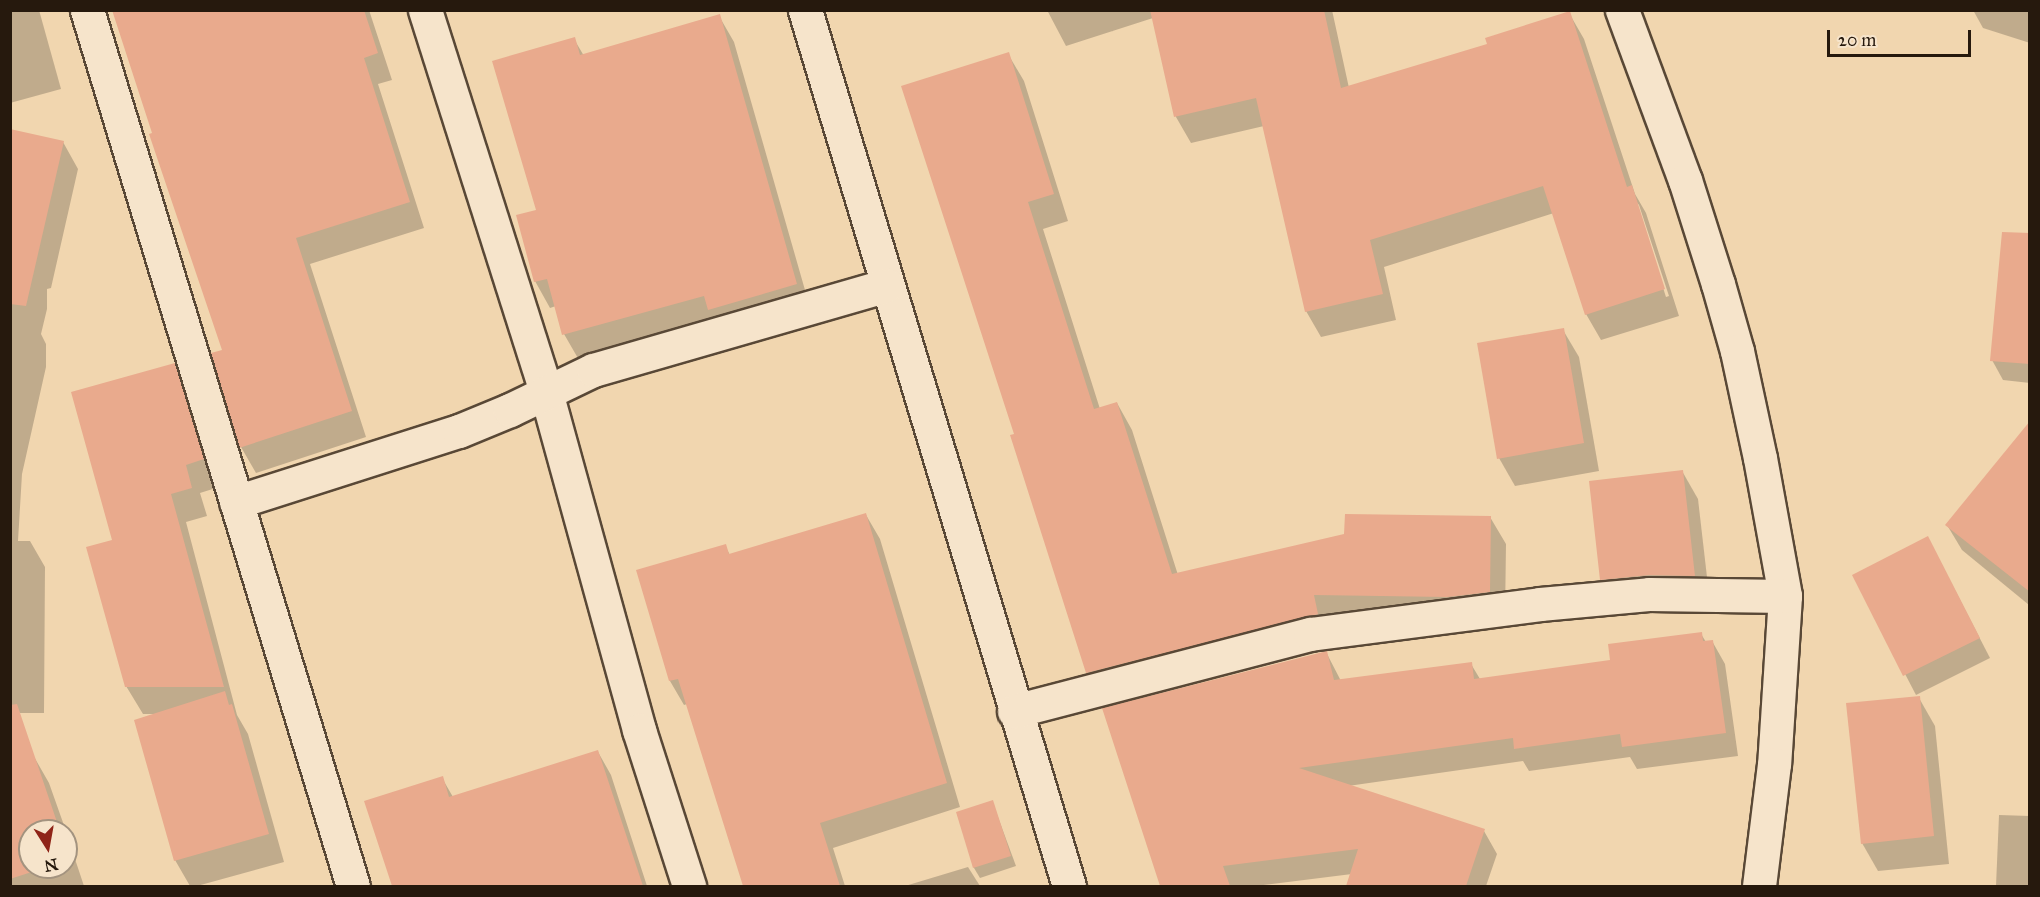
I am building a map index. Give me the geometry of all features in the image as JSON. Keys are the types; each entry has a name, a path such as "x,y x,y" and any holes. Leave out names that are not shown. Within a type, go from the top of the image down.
{"street":[{"path":"87,10 353,886"},
{"path":"425,10 546,392 639,730 689,886"},
{"path":"805,10 1014,711 1069,886"},
{"path":"1622,10 1685,180 1719,284 1737,351 1758,447 1785,596 1774,764 1759,886"},
{"path":"236,502 459,431 604,366 887,285"},
{"path":"1014,711 1310,634 1540,603 1649,594 1785,596"}],"building":[{"path":"112,10 364,10 378,53 364,58 410,202 296,238 352,411 239,448 211,353 222,350 149,134 152,133"},
{"path":"1150,10 1324,10 1341,88 1487,44 1485,38 1570,11 1627,187 1632,185 1665,289 1585,315 1543,186 1370,240 1383,294 1305,312 1256,98 1174,117"},
{"path":"720,14 797,284 708,310 704,296 562,335 547,279 534,282 516,215 536,210 492,61 575,37 580,55"},
{"path":"1009,52 1054,194 1028,202 1094,409 1117,402 1172,574 1344,534 1345,514 1491,516 1490,592 1447,597 1314,595 1318,614 1086,673 1010,435 1014,434 901,86"},
{"path":"10,129 64,141 26,306 10,304"},
{"path":"2002,232 2030,233 2030,364 1990,361"},
{"path":"1564,328 1584,443 1497,459 1477,343"},
{"path":"175,363 204,459 186,465 192,488 171,494 224,687 125,687 86,547 112,540 71,392"},
{"path":"2030,421 2030,592 1945,525"},
{"path":"1683,470 1695,576 1649,575 1600,580 1589,481"},
{"path":"866,513 947,783 820,823 840,886 743,886 678,679 669,681 636,570 726,544 729,554"},
{"path":"1928,536 1980,638 1903,676 1852,575"},
{"path":"1702,632 1703,641 1713,640 1726,733 1622,747 1620,734 1514,749 1513,738 1299,768 1485,829 1466,886 1346,886 1358,849 1223,866 1230,886 1160,886 1102,708 1327,651 1334,680 1472,662 1474,679 1610,660 1608,644"},
{"path":"225,691 229,705 232,704 269,834 174,861 134,720"},
{"path":"1920,696 1934,836 1861,844 1846,703"},
{"path":"17,704 56,819 18,819 18,876 10,879 10,705"},
{"path":"598,750 643,886 392,886 364,801 443,776 449,797"},
{"path":"993,800 1011,856 973,868 956,812"}]}
